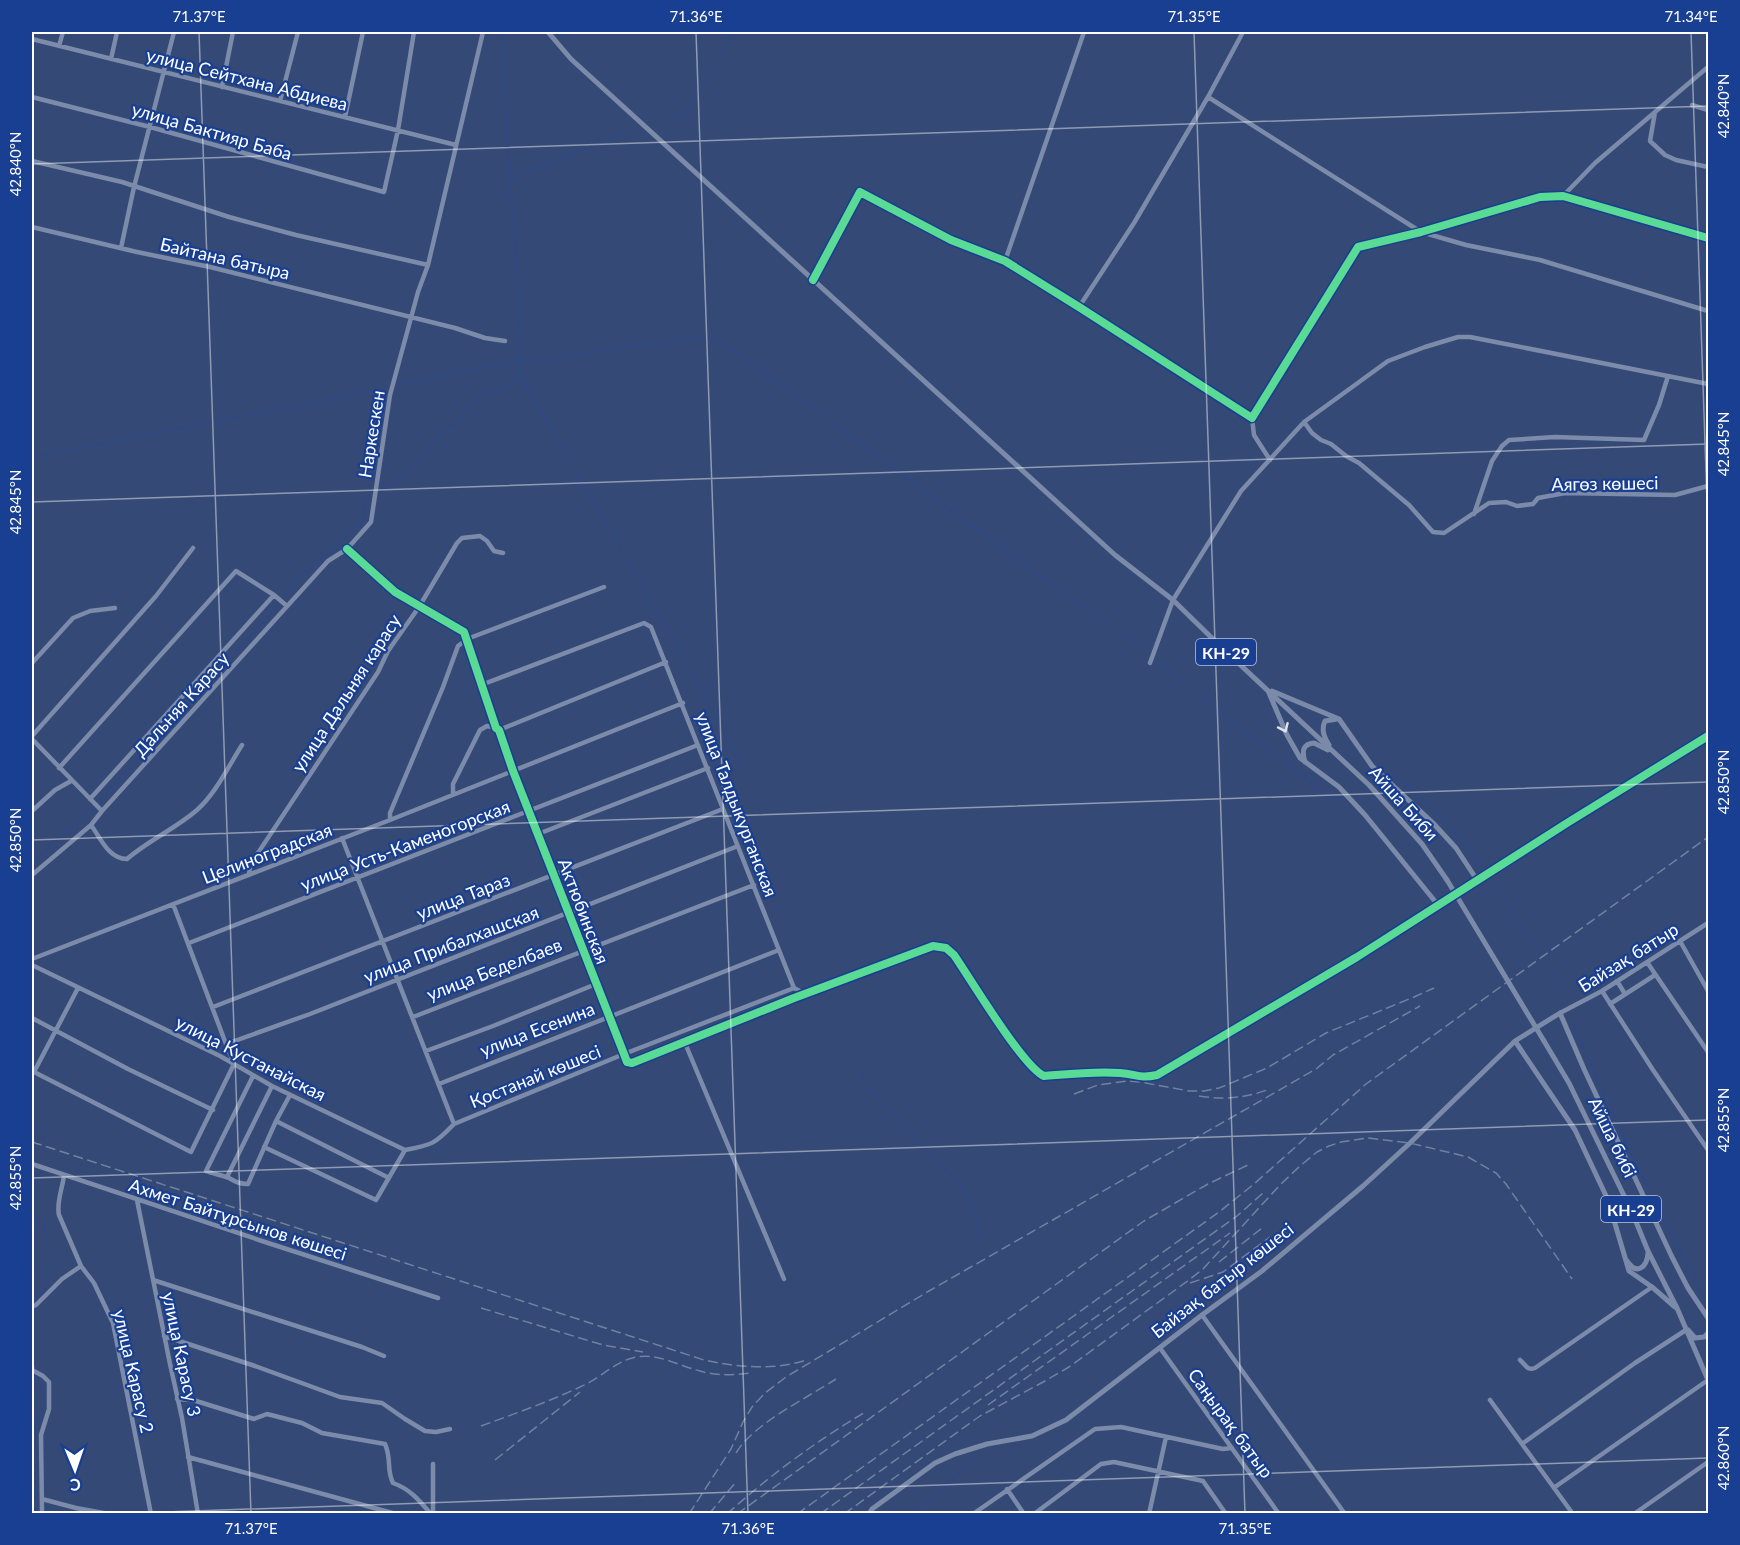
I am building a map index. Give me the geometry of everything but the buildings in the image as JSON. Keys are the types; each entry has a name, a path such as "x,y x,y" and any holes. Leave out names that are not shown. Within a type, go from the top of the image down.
{"main road":[{"name":"КН-29","path":"548,32 571,59 1115,555 1173,600 1333,752"},
{"path":"1268,690 1339,719 1372,766 1433,823 1456,848 1477,880"},
{"path":"1268,690 1300,759 1339,787 1373,824 1438,905"},
{"path":"1333,752 1324,738 1323,726 1325,721 1339,719"},
{"path":"1306,764 1302,754 1303,749 1310,744 1314,743 1333,752"},
{"name":"Айша Биби","path":"1333,752 1369,785 1422,844 1447,880 1544,1041"},
{"path":"1560,1013 1575,1051 1672,1257 1688,1288 1708,1318"},
{"name":"Байзақ батыр көшесі","path":"868,1514 934,1463 987,1444 1032,1436 1066,1420 1262,1271 1363,1186 1515,1041 1560,1013"},
{"path":"1515,1041 1575,1130 1608,1200 1629,1271 1677,1308"},
{"name":"Айша бибі","path":"1544,1041 1569,1083 1632,1212 1708,1380"},
{"path":"1623,1254 1629,1264 1637,1269 1648,1262 1648,1251"},
{"path":"1685,1328 1695,1338 1704,1337 1708,1333"}],"street":[{"path":"59,46 63,32"},
{"path":"111,59 117,32"},
{"path":"121,248 134,187 174,32"},
{"path":"222,87 233,32"},
{"path":"280,101 298,32"},
{"path":"345,117 363,32"},
{"path":"398,130 414,32"},
{"name":"Наркескен","path":"347,549 371,522 390,395 428,266 483,32"},
{"path":"1005,261 1084,32"},
{"path":"1079,307 1134,223 1208,97 1243,32"},
{"name":"улица Сейтхана Абдиева","path":"32,39 456,145"},
{"path":"1563,196 1595,163 1708,67"},
{"name":"улица Бактияр Баба","path":"32,97 384,192 398,130"},
{"path":"1208,97 1421,231 1466,245 1540,260 1708,311"},
{"path":"1692,105 1708,110"},
{"path":"1655,112 1650,141 1665,156 1708,167"},
{"path":"32,161 122,182 230,217 296,235 428,266"},
{"path":"813,280 860,192 951,240 1005,261 1252,418"},
{"path":"1270,460 1254,435 1252,418 1358,247 1540,196 1563,196 1708,238"},
{"name":"Байтана батыра","path":"32,227 220,269 505,341"},
{"path":"1150,663 1173,600 1241,490 1304,423 1388,362 1425,347 1470,337 1708,384"},
{"path":"1474,514 1492,461 1509,440 1555,437 1644,440 1668,376"},
{"name":"Аягөз көшесі","path":"1304,423 1312,434 1359,463 1409,505 1433,532 1444,533 1489,503 1506,502 1516,506 1533,504 1538,498 1565,493 1675,495 1708,486"},
{"name":"улица Дальняя карасу","path":"249,875 250,865 378,672 388,651 419,607 462,538 480,536 494,551 503,553"},
{"path":"101,810 32,738 156,596 193,548"},
{"path":"347,549 395,592 464,632 466,639"},
{"name":"Дальняя Карасу","path":"32,875 91,825 101,810 328,561 347,549"},
{"path":"60,768 236,571 287,606"},
{"path":"390,820 390,813 458,646 466,639 604,587"},
{"path":"92,801 275,596"},
{"path":"32,663 73,618 90,611 115,608"},
{"name":"улица Талдыкурганская","path":"481,685 644,623 651,627 794,988"},
{"name":"Актюбинская","path":"466,639 513,771 627,1062 635,1063 685,1043"},
{"path":"453,794 453,783 480,730 487,726 498,729 666,662"},
{"name":"Целиноградская","path":"32,959 683,704"},
{"path":"784,1279 685,1043 805,994 933,946 946,948 954,955 1017,1048 1037,1073 1044,1076 1098,1072 1122,1073 1145,1078 1157,1075 1357,957 1708,736"},
{"path":"91,825 111,854 119,859 127,859 141,847 196,812 208,799 242,745"},
{"name":"улица Усть-Каменогорская","path":"189,944 698,745"},
{"path":"538,834 708,768"},
{"path":"32,811 55,790 71,781"},
{"name":"улица Тараз","path":"213,1007 723,809"},
{"path":"264,1147 376,1200 405,1150 429,1146 439,1140 454,1124 342,838"},
{"name":"улица Прибалхашская","path":"226,1044 310,1014 738,846"},
{"name":"улица Беделбаев","path":"413,1017 754,885"},
{"path":"78,988 34,1072 191,1152 234,1064 173,904"},
{"name":"Байзақ батыр","path":"1560,1013 1602,991 1708,923"},
{"path":"1680,940 1708,991"},
{"name":"улица Есенина","path":"439,1084 780,950"},
{"path":"1647,962 1708,1052"},
{"name":"улица Кустанайская","path":"32,965 220,1056 272,1086 405,1150"},
{"path":"1610,1004 1655,975"},
{"path":"1617,981 1625,994"},
{"name":"улица Есенина","path":"426,1051 596,984"},
{"path":"794,988 805,994"},
{"name":"Қостанай көшесі","path":"454,1124 624,1054 794,988"},
{"path":"1602,991 1708,1150"},
{"path":"32,1018 128,1069 213,1110"},
{"path":"253,1076 206,1171 216,1176 227,1177 240,1184 248,1184 290,1095"},
{"path":"227,1177 272,1086"},
{"path":"276,1121 389,1178"},
{"name":"Ахмет Байтұрсынов көшесі","path":"32,1164 438,1298"},
{"name":"улица Карасу 2","path":"64,1175 62,1193 57,1207 59,1215 81,1266 94,1283 113,1323 151,1514"},
{"name":"улица Карасу 3","path":"136,1200 198,1514"},
{"path":"32,1306 36,1305 62,1279 81,1266"},
{"path":"153,1280 384,1356"},
{"path":"1520,1360 1527,1369 1535,1368 1652,1287"},
{"path":"1202,1315 1345,1514"},
{"path":"1522,1444 1685,1328"},
{"path":"164,1336 340,1397 382,1403 425,1431 436,1432 450,1429"},
{"name":"Саңырақ батыр","path":"1160,1348 1280,1514"},
{"path":"32,1366 32,1370 49,1382 49,1409 41,1435 42,1514"},
{"path":"1555,1487 1708,1380"},
{"path":"177,1399 193,1400 254,1419 267,1414 302,1423 321,1433 385,1444 390,1455 389,1475 393,1483 405,1487 432,1514"},
{"path":"1490,1400 1573,1514"},
{"path":"973,1514 1095,1429 1121,1427 1223,1449 1232,1448"},
{"path":"1149,1514 1166,1437"},
{"path":"188,1456 396,1514"},
{"path":"1034,1514 1101,1464 1114,1462 1203,1481 1226,1514"},
{"path":"1634,1514 1708,1462"},
{"path":"432,1514 433,1464"},
{"path":"1007,1489 1024,1514"},
{"path":"42,1498 109,1514"}],"waterway":[{"path":"502,32 509,180 516,246 521,377 686,662 741,769"},
{"path":"664,120 686,112 735,32"},
{"path":"510,179 627,132"},
{"path":"399,384 520,360 551,358 706,336 722,342 1032,570 1141,647"},
{"path":"382,491 422,457 444,430 459,422 465,409 482,395 503,390 520,378"},
{"path":"32,457 379,390"},
{"path":"283,600 296,578 318,563 365,516 363,504 369,497"},
{"path":"98,804 180,710 280,604"},
{"path":"1163,665 1240,728 1336,801 1341,798"},
{"path":"1388,774 1395,775 1431,805 1474,855 1482,869"},
{"path":"32,864 76,822 95,808"},
{"path":"1495,886 1509,904 1512,919 1531,937 1538,951"},
{"path":"1550,968 1564,1001"},
{"path":"1572,1022 1631,1155 1708,1303"},
{"path":"859,1063 866,1086 959,1183 972,1203 982,1243"},
{"path":"32,1124 48,1129 48,1134 40,1141"},
{"path":"32,1199 35,1180 40,1173"},
{"path":"32,1218 44,1221 47,1244 56,1264 52,1270 43,1274 42,1279 49,1286 47,1289 42,1295 32,1298"},
{"path":"32,1376 39,1379 44,1407 41,1417 34,1426 32,1438"},
{"path":"914,1514 974,1459"},
{"path":"32,1485 36,1493 35,1514"}],"railway":[{"path":"797,1514 1219,1212 1254,1184 1366,1084 1708,837"},
{"path":"1074,1094 1098,1085 1127,1081 1189,1091 1219,1088 1267,1068 1326,1033 1434,988"},
{"path":"689,1514 731,1449 752,1407 765,1393 786,1377 929,1291 1316,1069 1333,1055 1420,1006"},
{"path":"1199,1096 1234,1098 1267,1090"},
{"path":"844,1514 980,1416 1069,1367 1189,1280 1203,1269 1300,1166 1317,1152 1341,1142 1368,1138 1410,1143 1468,1157 1496,1173 1572,1279"},
{"path":"32,1142 704,1360 755,1367 781,1366 806,1360"},
{"path":"737,1514 1144,1221 1208,1184 1250,1164"},
{"path":"820,1514 1237,1216 1263,1193"},
{"path":"1219,1262 1262,1228"},
{"path":"988,1405 1230,1233"},
{"path":"1190,1283 1223,1272 1270,1237"},
{"path":"481,1308 603,1345 643,1352"},
{"path":"481,1426 587,1384 622,1362 637,1357 661,1358 713,1374 750,1373"},
{"path":"736,1453 744,1442 767,1422 836,1379"},
{"path":"495,1460 580,1392"},
{"path":"727,1514 795,1459 867,1411"},
{"path":"709,1514 736,1482"}],"cycle path":[{"path":"813,280 860,192 951,240 1005,261 1252,418 1358,247 1421,232 1540,197 1563,196 1708,238"},
{"path":"347,549 395,592 464,632 496,728 499,730 627,1062 632,1063 794,998 933,946 946,948 954,955 1023,1057 1044,1076 1101,1072 1142,1076 1157,1075 1357,957 1708,736"}]}
